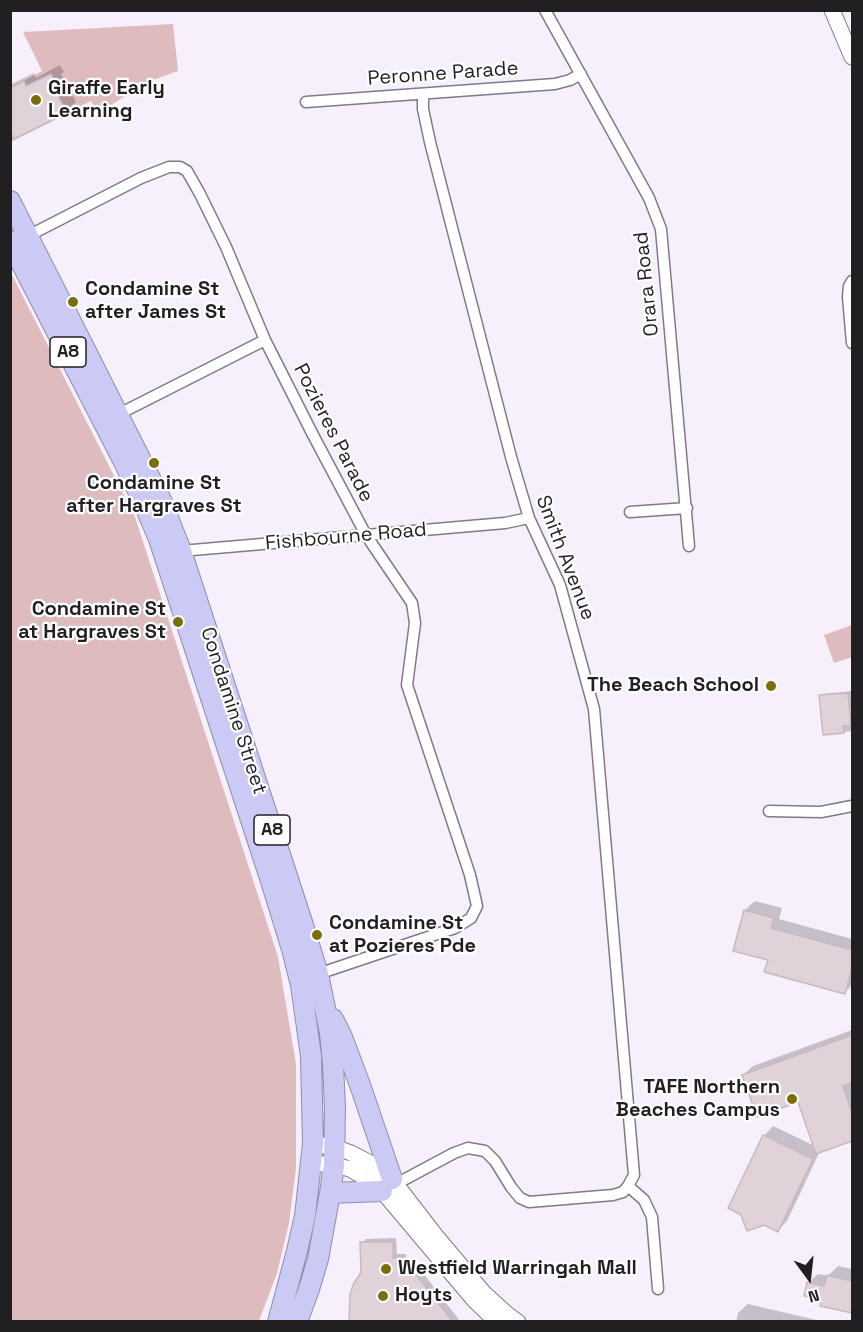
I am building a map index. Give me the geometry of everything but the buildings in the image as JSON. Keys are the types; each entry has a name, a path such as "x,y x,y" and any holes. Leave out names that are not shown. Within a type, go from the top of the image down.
{"highway":[{"name":"Condamine Street","path":"10,201 17,240 142,499 172,552 302,922 318,974 330,1034 333,1064 334,1156 318,1259 297,1322"},
{"name":"Condamine Street","path":"17,240 119,414 161,500 172,552 301,986 311,1056 312,1154 305,1216 278,1322"},
{"path":"324,1004 342,1037 360,1085 390,1185 330,1193"}],"street":[{"name":"Orara Road","path":"545,10 649,198 661,229 689,546"},
{"path":"832,11 852,57"},
{"name":"Peronne Parade","path":"306,102 555,84 581,74"},
{"name":"Smith Avenue","path":"423,94 423,109 430,142 510,457 529,518 560,585 594,709 634,1161 634,1175 628,1186"},
{"name":"Pozieres Parade","path":"17,240 169,166 180,167 187,171 201,194 266,340 312,433 366,535 412,603 415,624 407,685 470,875 477,906 471,918 455,928 318,974"},
{"path":"852,281 849,286 848,310 852,343"},
{"path":"119,414 266,340"},
{"path":"630,512 687,508"},
{"name":"Fishbourne Road","path":"172,552 505,523 529,518"},
{"path":"769,811 821,812 852,806"},
{"path":"390,1185 468,1148 485,1151 495,1161 520,1198 529,1202 613,1195 623,1192 628,1186 644,1200 651,1217 658,1289"},
{"path":"312,1154 334,1156 351,1153 370,1163 484,1293 518,1322"},
{"path":"390,1185 474,1300 497,1322"}],"shaded area":[{"path":"173,24 178,71 147,82 97,114 91,101 11,142 11,88 42,71 23,32"},
{"path":"11,273 135,517 278,957 296,1064 296,1168 289,1223 277,1273 259,1321 11,1321"},
{"path":"852,625 852,657 834,663 824,635"}],"place":[{"name":"Giraffe Early Learning","path":"36,100"},
{"name":"Condamine St after James St","path":"73,302"},
{"name":"Condamine St after Hargraves St","path":"154,463"},
{"name":"Condamine St at Hargraves St","path":"178,622"},
{"name":"The Beach School","path":"771,686"},
{"name":"Condamine St at Pozieres Pde","path":"317,935"},
{"name":"TAFE Northern Beaches Campus","path":"792,1099"},
{"name":"Westfield Warringah Mall","path":"386,1269"},
{"name":"Hoyts","path":"383,1296"}]}
